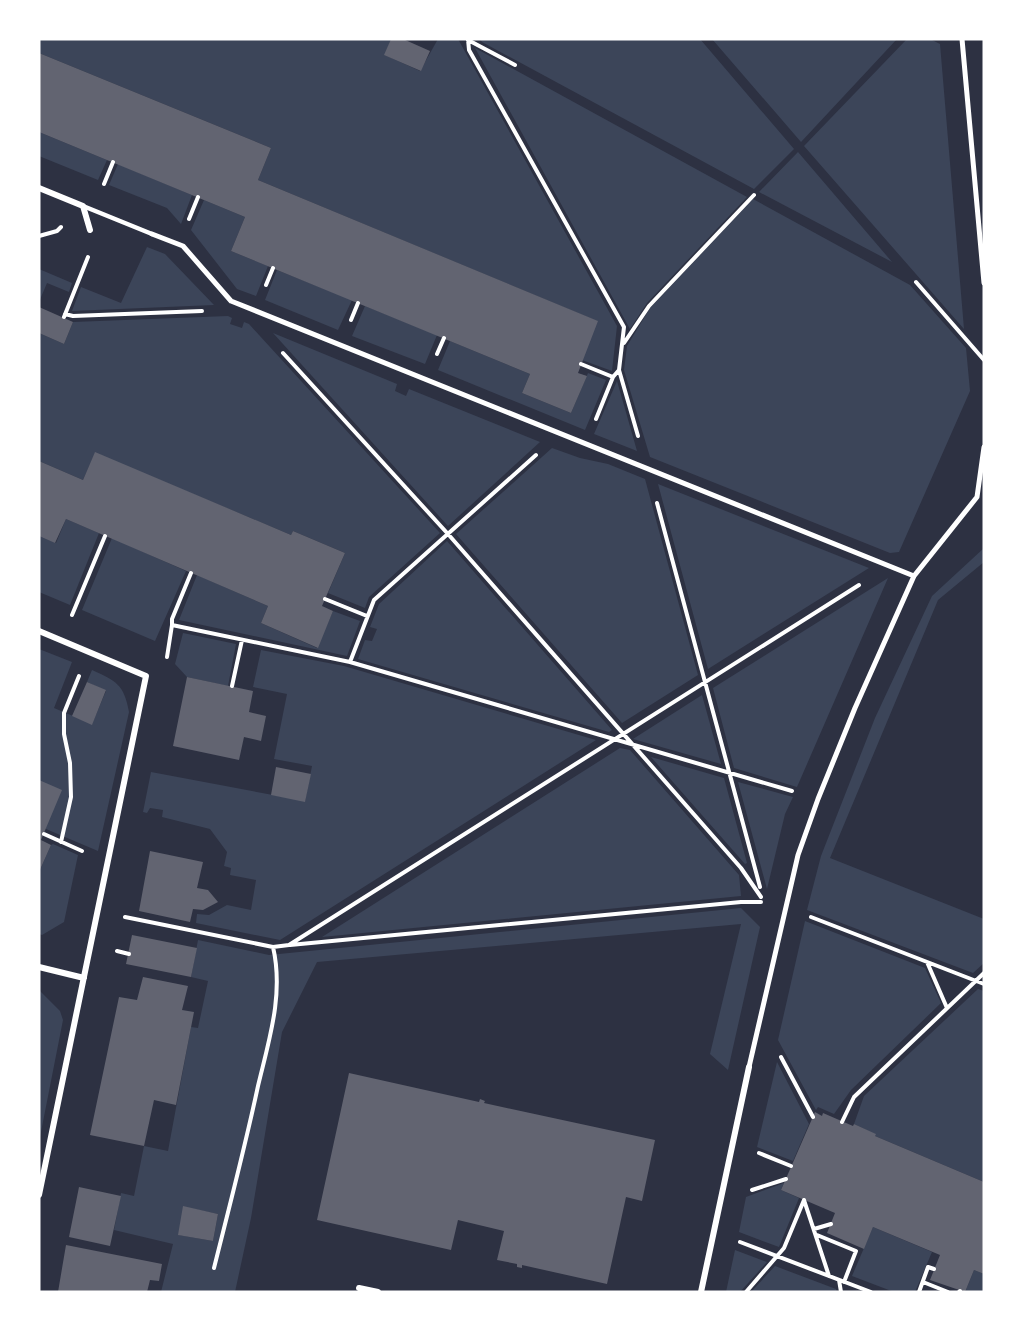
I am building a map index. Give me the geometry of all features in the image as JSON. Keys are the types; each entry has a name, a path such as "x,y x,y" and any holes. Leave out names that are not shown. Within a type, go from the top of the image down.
{"street":[{"path":"962,39 984,283"},
{"path":"39,188 83,206 90,230"},
{"path":"152,234 183,246 231,301 255,312 914,576"},
{"path":"977,497 984,447"},
{"path":"701,1292 749,1067 798,855 818,799 914,576 977,497 984,494"},
{"path":"39,631 146,676 39,1195"},
{"path":"39,967 84,978"},
{"path":"359,1288 378,1292"}],"lane":[{"path":"83,206 152,234"}],"path":[{"path":"468,39 515,65"},
{"path":"468,39 469,50 624,327 619,370 765,903"},
{"path":"101,191 113,162"},
{"path":"622,345 649,306 753,195"},
{"path":"273,268 255,312 262,329 448,534 741,868 765,903"},
{"path":"916,282 984,360"},
{"path":"77,285 64,316 224,310 231,301"},
{"path":"581,364 613,377"},
{"path":"585,444 613,377 619,370"},
{"path":"350,662 374,600 558,434"},
{"path":"72,616 105,536"},
{"path":"289,945 890,565"},
{"path":"167,657 172,619 191,573"},
{"path":"325,599 367,616"},
{"path":"172,625 350,662 818,799"},
{"path":"232,686 242,640"},
{"path":"61,842 72,797 70,763 64,734 64,713 84,666"},
{"path":"44,834 89,854"},
{"path":"114,915 273,947 741,902 765,903"},
{"path":"785,908 984,984"},
{"path":"214,1268 277,1004 278,969 273,947"},
{"path":"115,951 129,954"},
{"path":"927,962 947,1008"},
{"path":"842,1122 854,1097 984,974"},
{"path":"760,1018 813,1117"},
{"path":"734,1144 791,1166"},
{"path":"746,1292 784,1248 804,1200 830,1277"},
{"path":"814,1229 831,1224"},
{"path":"714,1233 870,1292"},
{"path":"816,1235 857,1249 841,1281 841,1292"},
{"path":"919,1292 928,1267 934,1269"},
{"path":"923,1282 948,1292"}],"shaded area":[{"path":"39,39 391,39 385,55 420,71 438,39 458,39 617,326 612,371 582,360 597,321 258,180 271,148 39,53"},
{"path":"480,39 700,39 794,149 754,189"},
{"path":"712,39 897,39 801,142"},
{"path":"907,39 930,39 940,44 964,329 804,146"},
{"path":"475,48 747,197 647,303 630,329"},
{"path":"39,132 107,160 98,180 39,156"},
{"path":"798,152 892,262 759,192"},
{"path":"118,164 192,195 181,224 167,208 109,185"},
{"path":"753,199 910,285 966,348 970,391 899,552 890,553 650,457 624,370 627,346 650,308"},
{"path":"204,200 245,217 231,251 268,266 256,296 237,289 191,230"},
{"path":"147,247 165,254 214,305 72,311 81,287 121,303"},
{"path":"39,269 72,283 69,292 47,283 39,302"},
{"path":"277,270 352,300 338,330 265,300"},
{"path":"365,306 437,335 425,364 352,336"},
{"path":"228,316 232,318 230,324 242,328 244,322 249,324 440,533 369,597 365,608 328,593 345,553 293,531 291,535 95,453 83,480 39,461 39,333 64,344 73,322"},
{"path":"273,333 397,384 395,391 406,396 409,389 540,442 448,526"},
{"path":"450,341 530,374 522,393 571,413 588,373 606,380 585,430 438,370"},
{"path":"617,381 637,451 594,434"},
{"path":"552,448 580,458 608,464 645,479 698,675 622,723 456,534"},
{"path":"658,484 869,568 708,669"},
{"path":"66,519 99,533 70,605 39,592 39,536 56,543"},
{"path":"112,538 186,571 155,641 82,610"},
{"path":"447,541 612,730 609,732 358,659 365,640 372,641 377,629 370,627 379,604"},
{"path":"984,548 984,562 938,600 830,858 984,919 984,963 973,973 807,910 821,856 875,718 932,596"},
{"path":"197,575 268,606 261,623 317,648 333,611 360,621 347,656 179,620"},
{"path":"888,578 797,787 734,768 713,688"},
{"path":"183,633 236,644 228,686 187,677 175,664"},
{"path":"39,649 72,662 54,708 92,724 106,691 87,682 92,670 118,685 127,703 129,712 98,851 46,829 39,780"},
{"path":"261,650 344,666 596,740 280,940 196,923 197,914 209,915 227,905 251,910 256,880 230,875 231,868 224,866 227,852 210,829 162,817 163,810 150,808 147,813 143,812 151,772 305,801 312,766 274,759 287,694 253,687"},
{"path":"702,695 721,764 633,739"},
{"path":"620,748 630,750 739,875 741,896 322,937"},
{"path":"651,757 724,778 747,863 745,864"},
{"path":"738,782 793,797 785,814 767,889"},
{"path":"53,844 78,855 64,922 42,935 39,934 39,872"},
{"path":"741,908 760,927 728,1070 710,1054 741,924 317,962 282,1032 251,1218 235,1292 161,1292 173,1244 114,1230 121,1193 134,1196 144,1146 168,1151 191,1027 198,1028 208,981 191,977 198,940 269,955","holes":["184,1207 218,1214 213,1241 179,1235"]},
{"path":"805,921 925,968 941,1003 851,1090 834,1114 818,1107 816,1110 778,1040"},
{"path":"978,989 984,991 984,1182 875,1136 854,1124 864,1096"},
{"path":"39,990 60,1011 63,1020 39,1142"},
{"path":"777,1062 809,1124 793,1161 757,1147"},
{"path":"784,1183 781,1190 799,1198 779,1247 739,1232 746,1197"},
{"path":"873,1227 932,1252 915,1292 894,1292 852,1276"},
{"path":"735,1250 767,1262 740,1292 726,1292"},
{"path":"775,1266 836,1289 837,1292 751,1292"},
{"path":"974,1270 984,1274 984,1292 965,1292"}],"building":[{"path":"391,39 403,39 430,51 421,71 384,55"},
{"path":"39,53 271,148 258,180 598,321 578,373 587,376 571,413 522,393 530,374 231,251 245,217 39,132"},
{"path":"39,307 73,322 64,344 39,333"},
{"path":"95,452 291,535 293,531 345,553 322,606 333,611 318,648 261,623 268,606 66,519 55,543 39,536 39,461 83,480"},
{"path":"187,677 253,691 249,712 266,716 261,741 244,737 239,760 173,746"},
{"path":"87,682 106,690 92,725 72,716"},
{"path":"276,767 311,774 305,802 271,795"},
{"path":"39,780 62,790 41,840 51,845 39,872"},
{"path":"150,851 203,862 197,888 208,890 218,902 203,910 193,909 190,922 139,911"},
{"path":"132,935 197,948 191,977 126,964"},
{"path":"143,977 188,986 182,1010 194,1012 176,1105 154,1100 144,1146 90,1135 119,997 137,1000"},
{"path":"349,1073 479,1102 480,1099 485,1101 484,1103 655,1140 642,1201 626,1197 607,1284 522,1265 522,1268 517,1267 517,1264 497,1260 504,1231 458,1220 451,1250 317,1220"},
{"path":"815,1112 822,1116 823,1113 853,1126 854,1124 876,1134 875,1136 984,1182 984,1274 974,1270 965,1292 930,1280 940,1255 873,1227 864,1249 827,1233 835,1213 781,1190"},
{"path":"79,1187 121,1196 110,1246 69,1237"},
{"path":"183,1206 218,1214 213,1241 178,1235"},
{"path":"66,1245 162,1264 159,1281 150,1280 147,1292 58,1292"}]}
